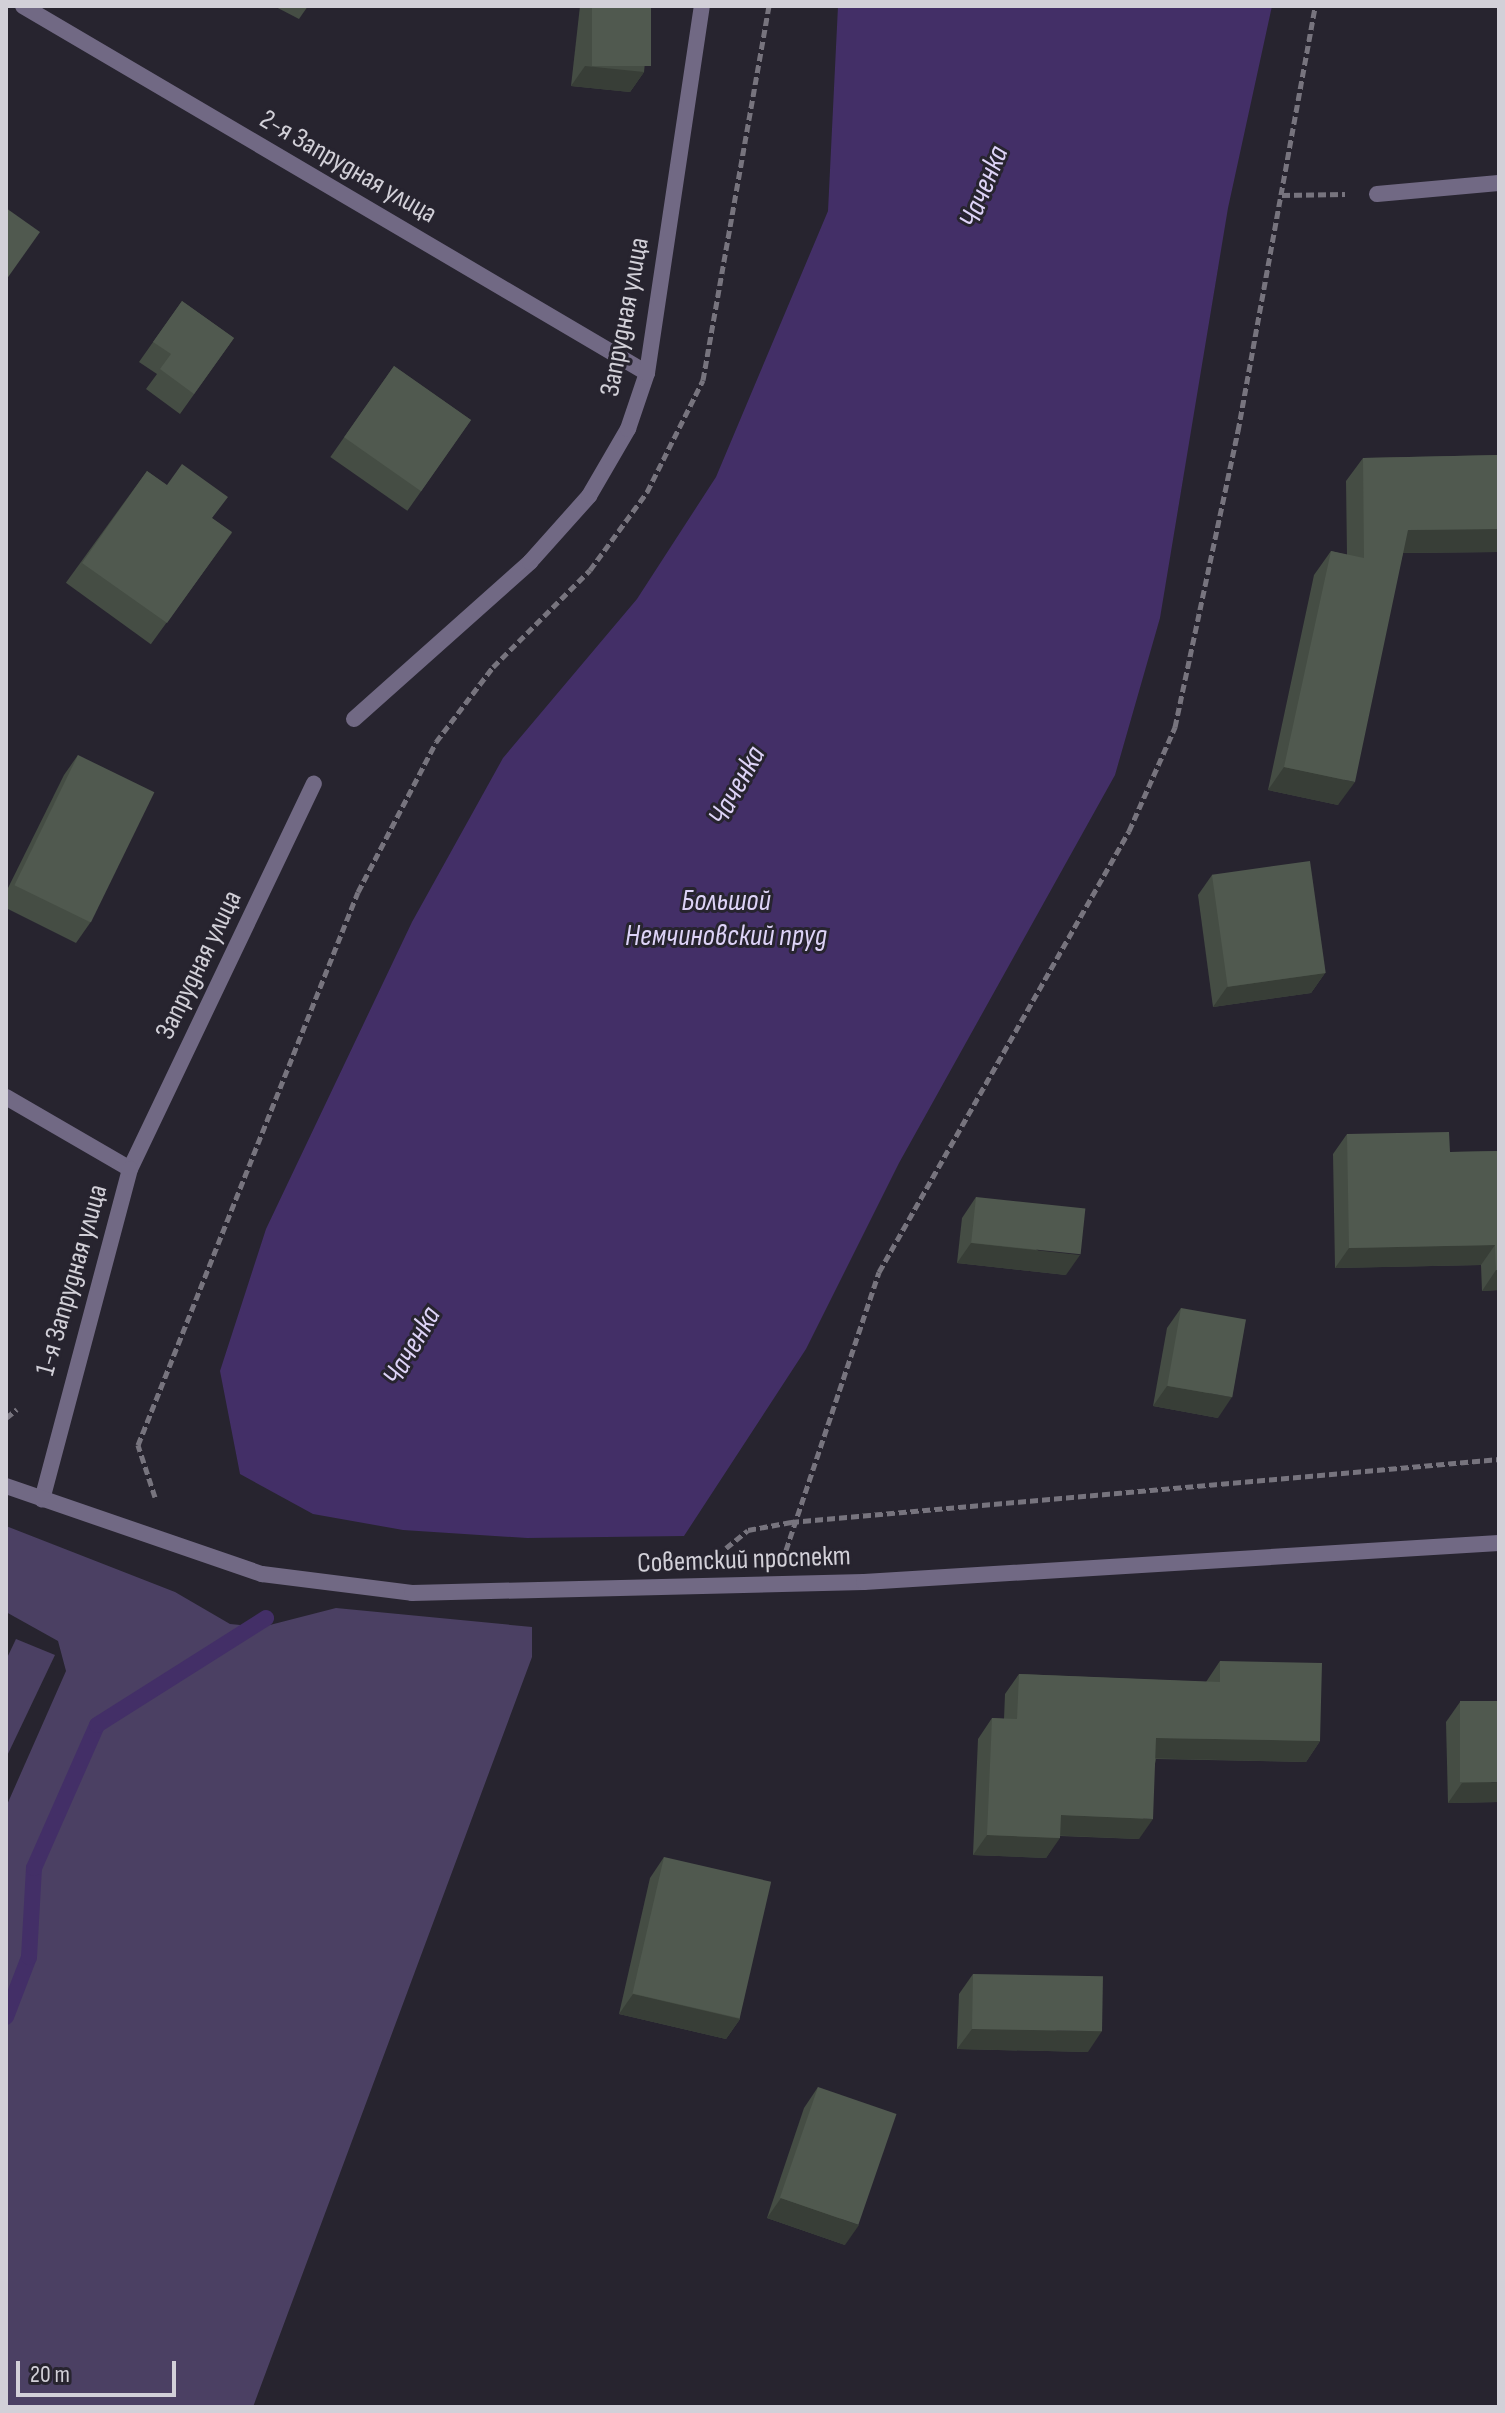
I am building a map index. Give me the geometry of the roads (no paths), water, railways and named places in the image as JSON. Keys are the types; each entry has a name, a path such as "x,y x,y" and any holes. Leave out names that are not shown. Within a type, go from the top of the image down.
{"street":[{"name":"2-я Запрудная улица","path":"23,6 647,373"},
{"name":"Запрудная улица","path":"354,719 530,562 589,496 628,429 647,373 702,6"},
{"path":"1377,194 1499,183"},
{"name":"Запрудная улица","path":"130,1169 314,784"},
{"name":"1-я Запрудная улица","path":"6,1097 130,1169 42,1499"},
{"name":"Советский проспект","path":"6,1486 175,1549 332,1584 412,1593 780,1586 1499,1543"}],"water":[{"name":"Большой Немчиновский пруд","path":"838,6 1272,6 1228,208 1160,618 1115,775 899,1163 806,1349 684,1536 527,1538 403,1530 313,1514 240,1474 220,1371 266,1229 412,922 503,758 637,599 716,477 828,211"}],"waterway":[{"name":"Чаченка","path":"6,2017 29,1957 34,1868 97,1725 266,1618"}]}
